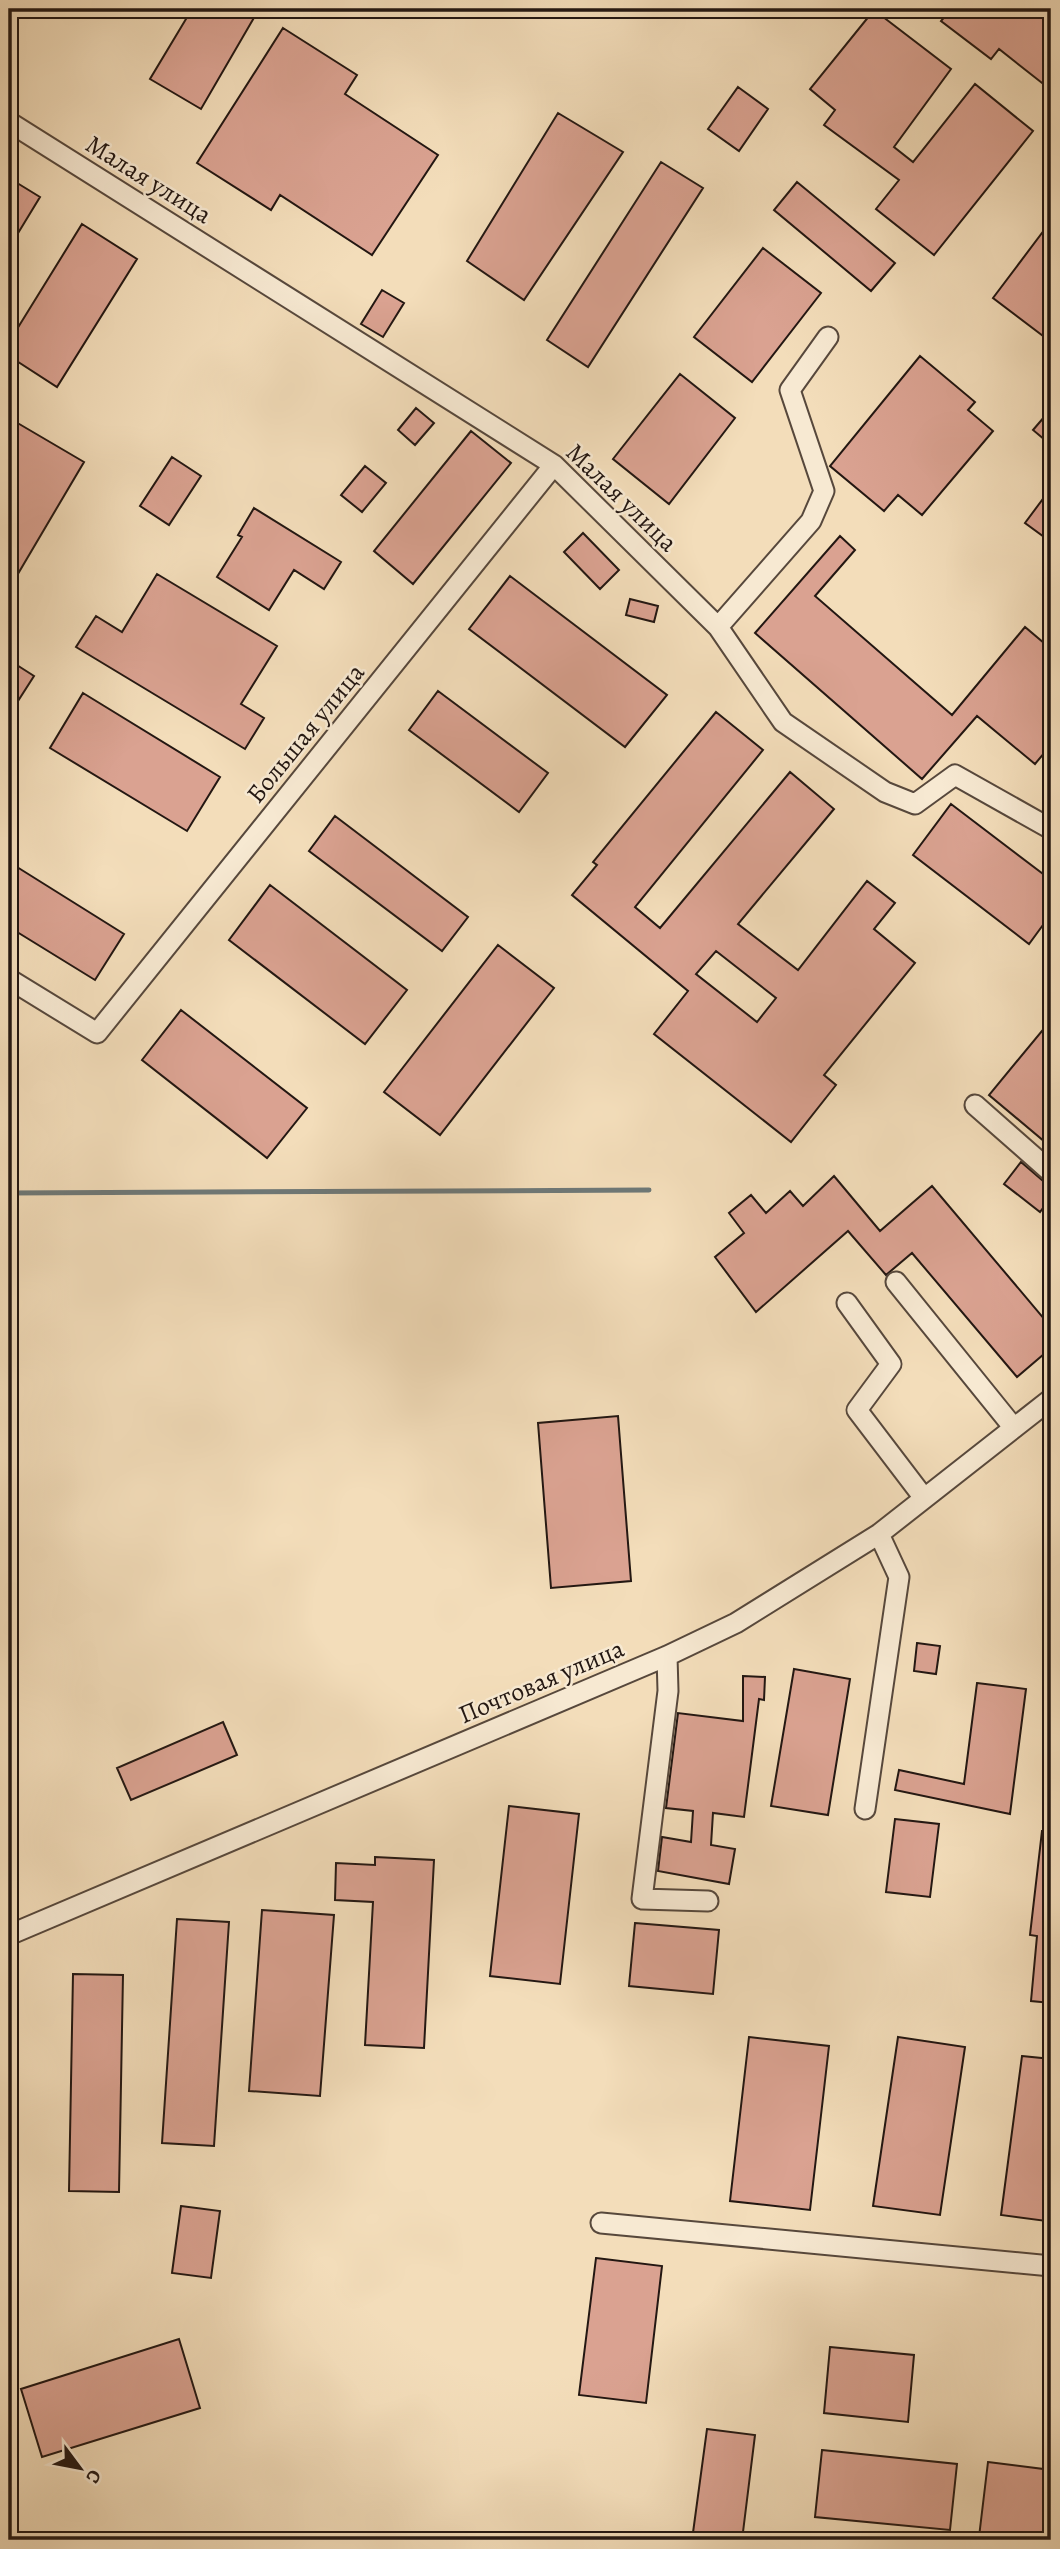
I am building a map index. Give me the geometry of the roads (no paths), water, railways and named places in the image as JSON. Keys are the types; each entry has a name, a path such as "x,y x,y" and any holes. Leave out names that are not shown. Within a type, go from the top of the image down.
{"street":[{"name":"Малая улица","path":"9,122 554,465 718,626 783,722 885,792 915,804 955,775 1051,829"},
{"path":"718,626 811,521 824,491 790,390 828,337"},
{"name":"Большая улица","path":"9,979 97,1033 554,465"},
{"path":"975,1105 1051,1172"},
{"path":"896,1282 1014,1428"},
{"path":"847,1303 891,1364 857,1410 924,1498"},
{"name":"Почтовая улица","path":"9,1936 667,1657 736,1623 879,1534 1051,1398"},
{"path":"865,1808 899,1577 879,1534"},
{"path":"667,1657 668,1691 642,1899 708,1901"},
{"path":"601,2223 1051,2266"}],"waterway":[{"path":"9,1193 649,1190"}]}
